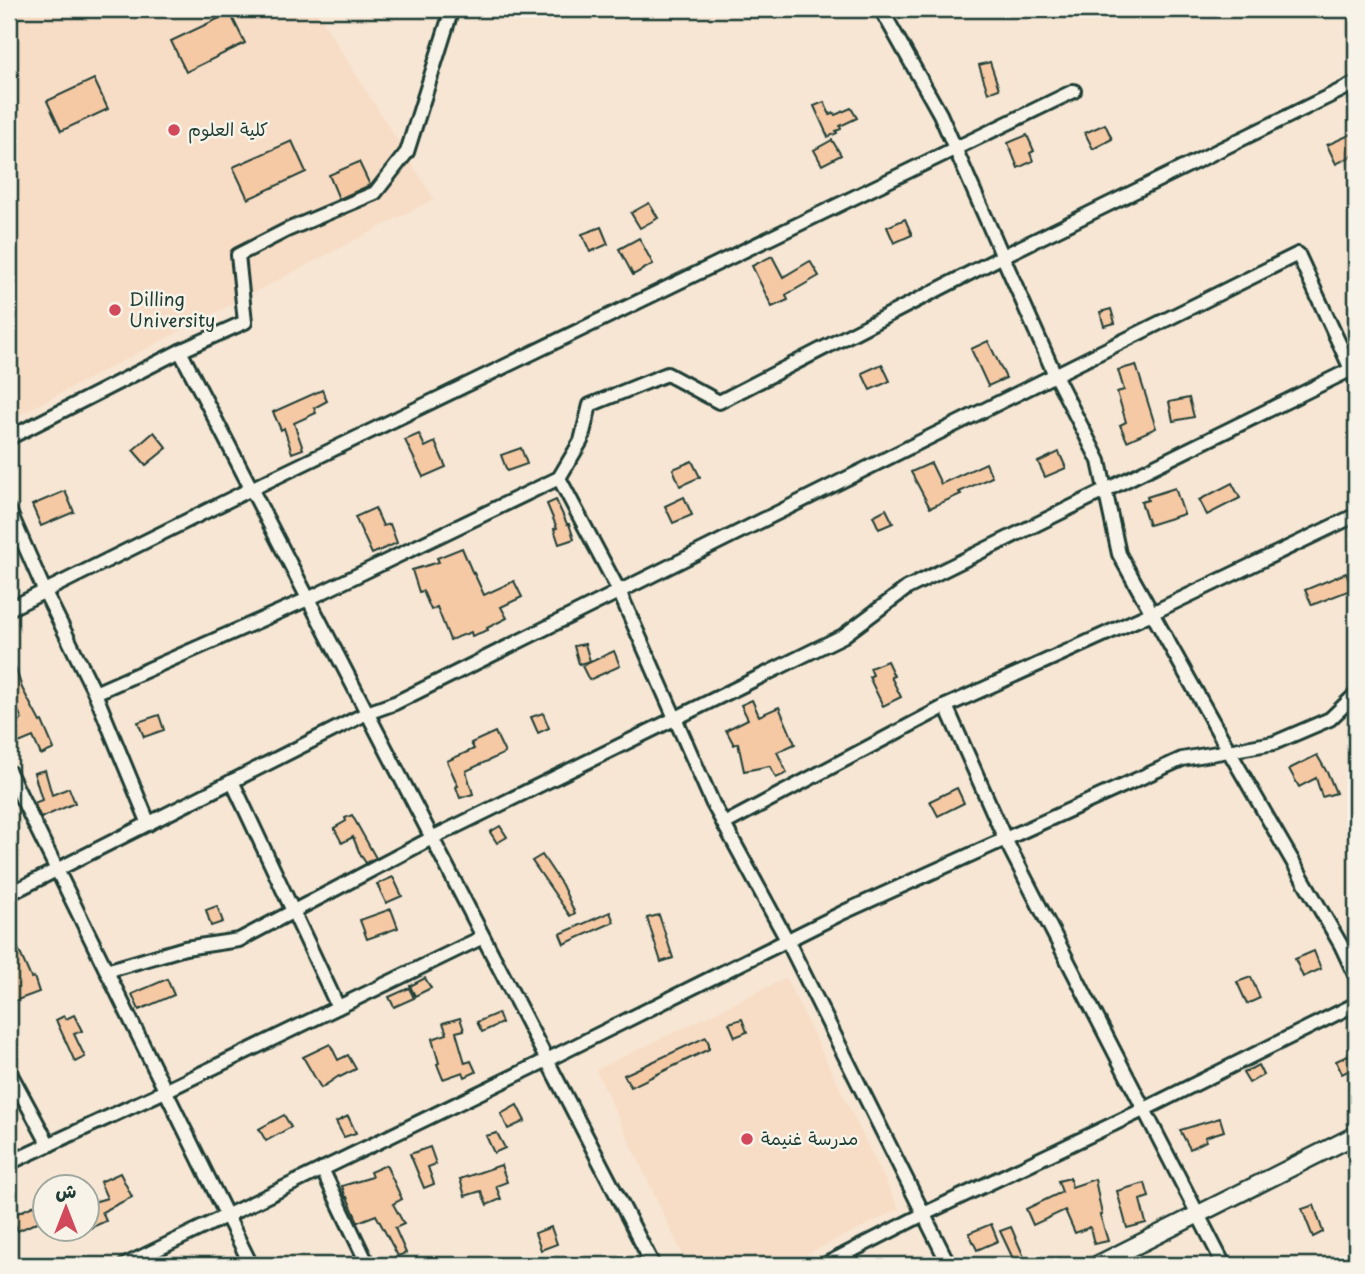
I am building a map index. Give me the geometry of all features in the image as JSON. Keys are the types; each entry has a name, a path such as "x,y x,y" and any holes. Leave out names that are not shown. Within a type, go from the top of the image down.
{"street":[{"path":"9,438 180,351 245,323 238,255 287,230 375,193 407,152 452,9"},
{"path":"881,9 940,114 1055,375 1099,461 1119,554 1341,945 1356,977"},
{"path":"95,693 308,599 559,478 581,441 590,405 667,374 719,402 1003,256 1356,83"},
{"path":"9,609 1074,90"},
{"path":"9,894 367,713 396,702 1298,254 1355,372 907,588 843,636 432,838 239,940 185,948 113,969 108,974"},
{"path":"180,351 651,1264"},
{"path":"559,478 619,592 713,804 787,940 949,1265"},
{"path":"9,510 45,592 95,693 149,824"},
{"path":"724,824 946,706 1152,613 1356,514"},
{"path":"125,1265 844,912 1182,759 1274,743 1330,719 1356,694"},
{"path":"946,706 1004,839 1224,1265"},
{"path":"9,772 251,1265"},
{"path":"232,782 338,1007"},
{"path":"9,1163 165,1091 483,937"},
{"path":"824,1265 923,1214 1145,1109 1356,1004"},
{"path":"9,1071 48,1145"},
{"path":"1097,1265 1356,1135"},
{"path":"322,1169 368,1265"}],"shaded area":[{"name":"Dilling University","path":"9,9 315,9 434,199 9,420"},
{"name":"مدرسة غنيمة","path":"786,978 899,1209 785,1265 687,1265 596,1070"}],"building":[{"path":"230,13 245,43 186,72 171,41"},
{"path":"990,62 999,89 988,93 979,65"},
{"path":"94,79 108,109 61,131 47,101"},
{"path":"824,102 830,115 851,108 857,118 840,126 841,129 836,131 837,133 828,137 814,106"},
{"path":"1105,124 1112,139 1093,149 1085,133"},
{"path":"1356,132 1356,154 1336,164 1327,145"},
{"path":"1027,135 1034,151 1030,153 1033,161 1018,168 1008,143"},
{"path":"832,140 841,155 822,165 814,150"},
{"path":"292,141 306,172 248,199 233,167"},
{"path":"359,162 370,185 339,199 329,175"},
{"path":"649,203 658,218 640,228 631,213"},
{"path":"905,219 912,235 894,243 887,227"},
{"path":"601,227 608,244 590,252 582,234"},
{"path":"639,238 653,264 633,275 619,249"},
{"path":"772,256 783,277 810,261 819,276 786,295 788,300 772,307 752,266"},
{"path":"1111,309 1115,323 1104,326 1100,312"},
{"path":"988,341 1006,378 988,386 971,349"},
{"path":"882,364 890,381 870,390 862,373"},
{"path":"1136,365 1156,428 1127,441 1120,425 1126,422 1117,392 1124,390 1118,370"},
{"path":"322,390 327,401 314,408 316,413 294,423 303,449 292,453 284,428 281,430 273,412"},
{"path":"1189,398 1194,417 1173,421 1169,402"},
{"path":"154,432 167,448 146,465 133,450"},
{"path":"419,434 425,447 435,442 446,467 423,477 405,440"},
{"path":"521,448 527,464 507,471 501,455"},
{"path":"1059,452 1066,468 1045,477 1038,462"},
{"path":"692,461 700,477 680,486 673,469"},
{"path":"931,463 941,484 986,463 992,477 930,508 911,472"},
{"path":"1232,483 1240,498 1207,515 1199,500"},
{"path":"1175,488 1184,514 1149,525 1141,502 1148,500 1147,497"},
{"path":"65,491 74,512 41,526 32,505"},
{"path":"684,497 692,515 673,523 665,506"},
{"path":"556,500 574,539 559,544 554,529 557,528 547,504"},
{"path":"375,508 383,526 390,524 397,543 372,554 355,517"},
{"path":"886,509 893,523 879,529 873,516"},
{"path":"462,548 484,595 514,581 522,597 501,607 507,618 487,628 488,630 472,636 471,632 450,640 437,607 431,610 423,591 419,592 412,570 439,562 437,558"},
{"path":"1346,573 1353,589 1312,605 1305,590"},
{"path":"585,644 590,661 579,664 574,646"},
{"path":"614,651 620,666 589,680 582,666"},
{"path":"9,654 22,688 40,722 42,721 54,749 41,755 33,737 9,747 9,726 22,719 9,691"},
{"path":"887,661 901,697 883,706 869,677 873,675 870,668"},
{"path":"752,700 759,716 779,707 795,744 777,752 787,773 776,778 770,766 744,771 738,743 734,745 726,730 748,719 741,705"},
{"path":"543,713 549,728 538,733 531,717"},
{"path":"159,715 164,730 144,737 138,722"},
{"path":"495,732 505,753 466,771 473,794 460,798 447,761 474,749 471,743"},
{"path":"1317,755 1336,793 1322,797 1316,778 1299,787 1289,769"},
{"path":"45,770 52,795 69,788 75,803 41,818 34,803 42,800 34,773"},
{"path":"957,788 964,803 938,816 930,801"},
{"path":"352,815 376,858 366,863 353,837 342,843 334,828"},
{"path":"500,826 507,837 497,843 490,832"},
{"path":"542,855 562,885 575,913 570,916 532,861"},
{"path":"393,877 402,896 386,903 377,884"},
{"path":"217,906 223,922 211,926 206,910"},
{"path":"391,909 398,928 367,939 360,920"},
{"path":"610,912 614,922 564,944 560,934"},
{"path":"659,915 673,958 661,962 647,918"},
{"path":"9,928 39,992 9,1003"},
{"path":"1314,951 1321,969 1303,977 1295,959"},
{"path":"1251,977 1260,998 1247,1004 1237,982"},
{"path":"425,978 431,988 415,996 410,986"},
{"path":"167,979 174,995 139,1010 132,994"},
{"path":"409,988 414,998 394,1007 389,997"},
{"path":"498,1013 502,1023 482,1032 477,1022"},
{"path":"74,1015 82,1031 74,1034 85,1057 75,1062 56,1020"},
{"path":"460,1018 464,1030 456,1032 465,1063 471,1061 476,1072 465,1077 463,1072 443,1079 432,1039 447,1034 443,1023"},
{"path":"742,1019 747,1032 735,1037 729,1023"},
{"path":"706,1037 709,1049 631,1087 624,1075"},
{"path":"330,1044 338,1060 348,1055 356,1069 321,1088 303,1057"},
{"path":"1356,1052 1356,1067 1342,1074 1336,1061"},
{"path":"1258,1065 1263,1075 1249,1083 1243,1073"},
{"path":"517,1105 525,1121 508,1129 501,1114"},
{"path":"284,1115 291,1127 266,1141 259,1129"},
{"path":"348,1116 356,1133 344,1137 336,1122"},
{"path":"1220,1118 1224,1131 1205,1137 1206,1141 1190,1149 1180,1130"},
{"path":"497,1133 505,1148 494,1153 486,1136"},
{"path":"430,1147 436,1164 428,1167 434,1184 424,1188 410,1154"},
{"path":"386,1165 402,1199 393,1204 404,1224 395,1228 406,1253 398,1256 376,1215 358,1222 342,1186 372,1177 370,1172"},
{"path":"501,1165 507,1182 496,1186 501,1199 487,1205 481,1191 465,1196 460,1179"},
{"path":"120,1173 132,1197 102,1212 102,1199 107,1198 102,1181"},
{"path":"1070,1178 1072,1187 1095,1179 1100,1215 1108,1241 1094,1244 1090,1227 1075,1233 1065,1210 1033,1225 1026,1209 1062,1192 1058,1181"},
{"path":"1145,1183 1149,1197 1140,1200 1146,1223 1127,1228 1117,1191"},
{"path":"1314,1205 1323,1232 1313,1237 1302,1209"},
{"path":"32,1206 32,1224 18,1231 11,1216"},
{"path":"991,1224 998,1241 977,1250 969,1233"},
{"path":"551,1227 557,1244 541,1250 535,1233"},
{"path":"1011,1227 1026,1265 1016,1265 1000,1231"}],"place":[{"name":"كلية العلوم","path":"174,130"},
{"name":"Dilling University","path":"115,310"},
{"name":"مدرسة غنيمة","path":"747,1139"}]}
